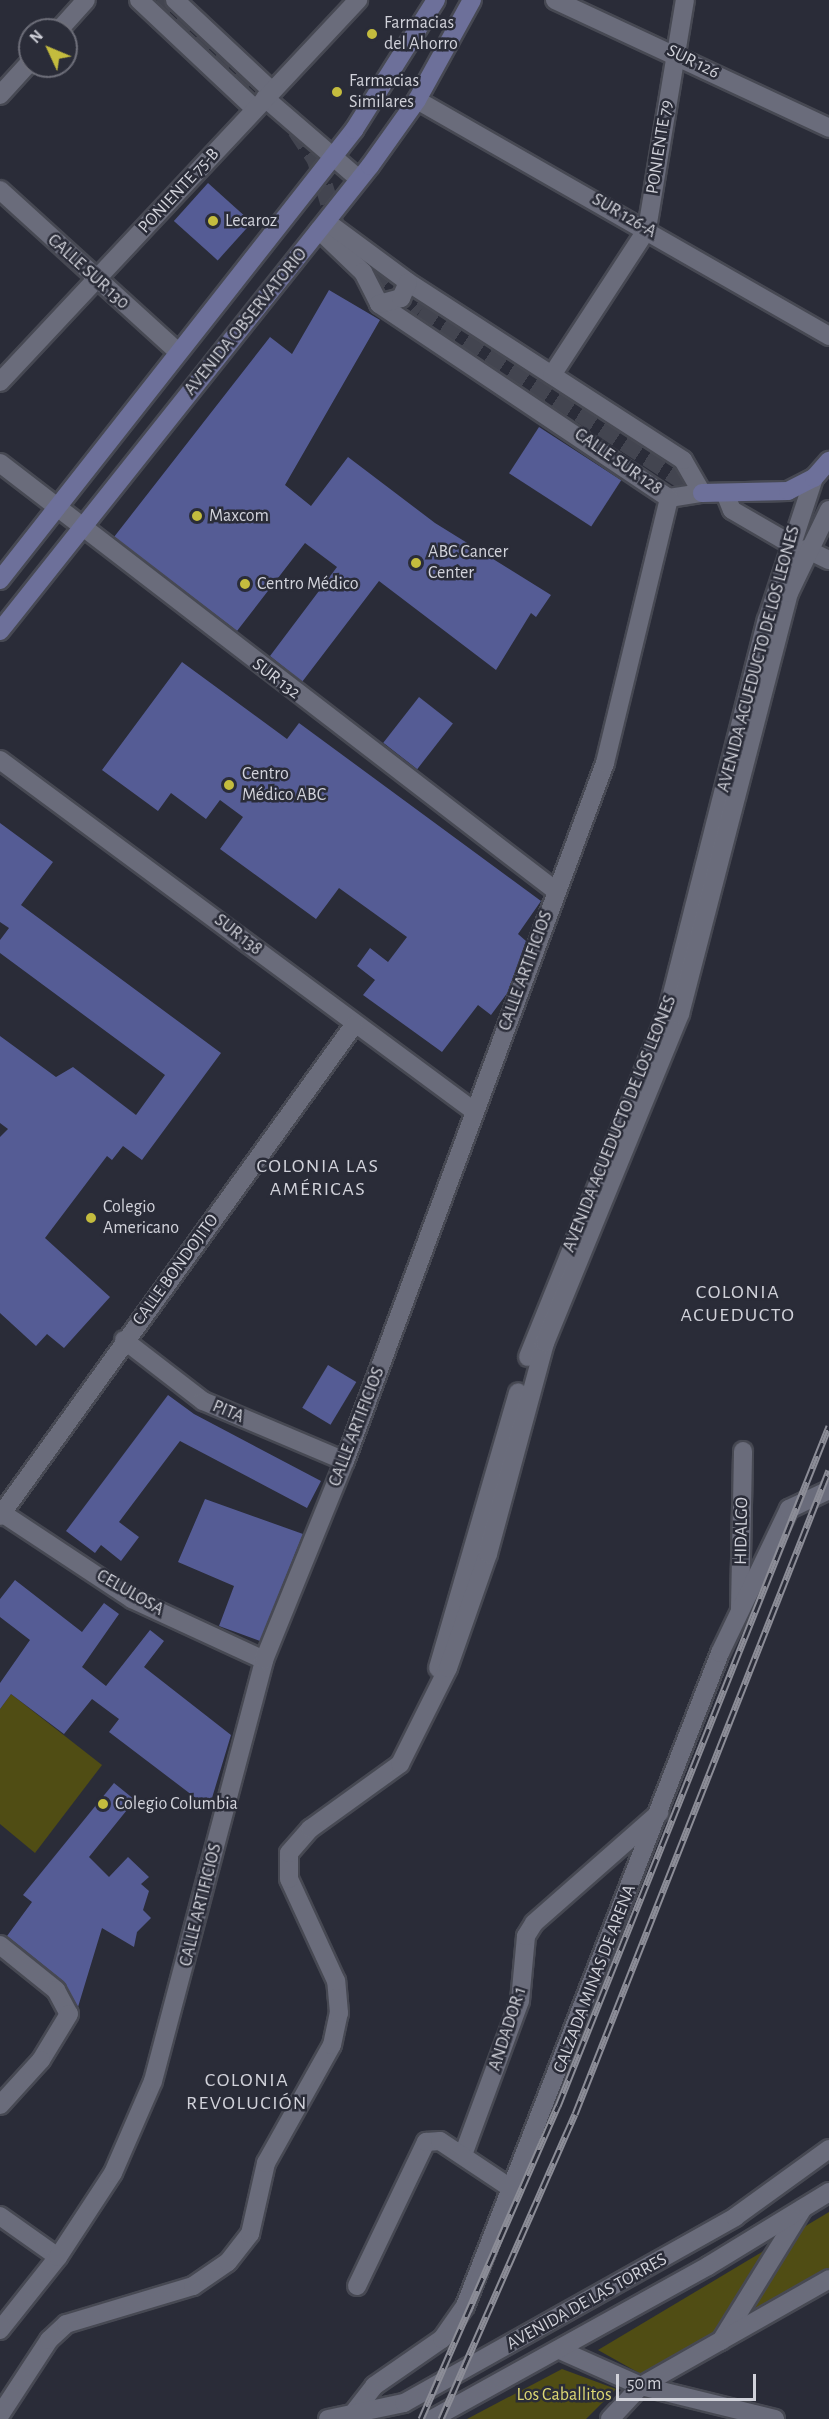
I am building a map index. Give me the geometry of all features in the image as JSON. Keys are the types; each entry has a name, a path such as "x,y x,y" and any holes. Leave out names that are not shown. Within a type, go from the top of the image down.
{"main road":[{"name":"AVENIDA OBSERVATORIO","path":"0,631 359,179 417,100 472,0"},
{"name":"AVENIDA OBSERVATORIO","path":"0,580 177,351 332,157 431,3"},
{"path":"702,493 775,494 814,478 829,461"}],"street":[{"path":"70,18 86,0"},
{"path":"139,0 265,98 359,179"},
{"path":"175,0 272,91 265,98"},
{"name":"PONIENTE 75-B","path":"0,382 358,0"},
{"name":"SUR 126","path":"555,0 675,52 829,128"},
{"name":"PONIENTE 79","path":"552,375 647,229 685,0"},
{"path":"0,95 18,75"},
{"name":"SUR 126-A","path":"417,100 647,229 829,336"},
{"name":"CALLE SUR 130","path":"0,190 95,280 177,351"},
{"name":"CALLE SUR 128","path":"323,226 682,460 702,493 669,498 379,304 363,272 323,226"},
{"path":"379,304 401,298 408,282"},
{"name":"SUR 132","path":"0,464 79,529 556,891"},
{"name":"AVENIDA ACUEDUCTO DE LOS LEONES","path":"0,2415 49,2340 66,2324 193,2286 245,2243 266,2163 332,2045 339,2013 336,1981 289,1879 289,1854 310,1829 387,1778 410,1749 434,1696 440,1654 531,1345 668,1010 814,478"},
{"path":"725,493 732,510 797,546 829,560"},
{"name":"CALLE ARTIFICIOS","path":"0,2330 58,2257 113,2172 153,2081 264,1660 345,1461 605,763 669,498"},
{"path":"797,546 829,510"},
{"name":"SUR 138","path":"0,760 156,871 354,1025 474,1111"},
{"name":"CALLE BONDOJITO","path":"1,1514 124,1340 354,1025"},
{"name":"PITA","path":"124,1340 203,1401 345,1461"},
{"name":"HIDALGO","path":"740,1610 743,1451"},
{"name":"CALZADA MINAS DE ARENA","path":"342,2417 374,2386 427,2353 454,2323 512,2189 740,1610 789,1509 829,1490"},
{"name":"CELULOSA","path":"1,1514 132,1599 264,1660"},
{"name":"ANDADOR 1","path":"463,2156 520,2001 526,1936 534,1923 660,1812"},
{"path":"0,1945 56,1990 69,2014 40,2060 0,2105"},
{"path":"357,2286 422,2147 435,2139 512,2189"},
{"name":"AVENIDA DE LAS TORRES","path":"342,2417 404,2403 567,2314 735,2217 829,2149"},
{"name":"AVENIDA DE LAS TORRES","path":"432,2419 560,2350 829,2192"},
{"path":"720,2343 803,2208"},
{"path":"0,2216 58,2257"},
{"path":"610,2419 641,2386 829,2279"},
{"path":"560,2350 641,2386 775,2419"}],"green space":[{"path":"11,1694 102,1765 35,1853 0,1824 0,1709"},
{"path":"829,2212 829,2269 648,2378 598,2350"},
{"name":"Los Caballitos","path":"562,2369 616,2389 586,2419 467,2419"}],"building":[{"name":"Lecaroz","path":"208,183 252,222 218,260 174,221"},
{"path":"329,290 380,320 285,485 311,506 348,457 435,523 551,595 536,617 531,613 496,670 379,581 302,682 270,656 337,567 305,543 237,631 114,537 270,337 292,354"},
{"path":"539,427 621,480 591,527 509,473"},
{"path":"182,662 287,739 299,723 541,901 518,934 526,941 508,992 491,1015 478,1005 442,1052 363,995 375,980 357,966 370,948 388,962 407,937 339,888 316,919 220,849 243,817 220,800 206,819 171,793 158,811 102,770"},
{"path":"419,697 453,723 417,769 383,743"},
{"path":"0,823 53,862 21,905 221,1053 142,1160 123,1146 112,1160 107,1156 45,1238 110,1297 64,1348 47,1334 36,1346 0,1313 0,1137 8,1129 0,1123 0,1036 56,1077 73,1067 136,1115 165,1075 0,953 0,940 9,928 0,922"},
{"path":"328,1365 356,1382 331,1425 302,1408"},
{"path":"168,1395 194,1414 321,1481 307,1508 180,1441 119,1522 139,1537 121,1561 101,1545 95,1553 66,1531"},
{"path":"205,1499 303,1534 260,1641 219,1626 234,1586 178,1562"},
{"path":"15,1580 82,1632 104,1603 119,1614 82,1667 106,1686 150,1630 164,1641 144,1667 231,1735 209,1808 109,1732 119,1719 92,1699 64,1734 11,1694 0,1709 0,1683 30,1640 0,1617 0,1599"},
{"path":"114,1783 135,1800 89,1857 109,1877 128,1857 149,1877 141,1884 149,1891 143,1910 151,1918 137,1932 134,1947 102,1928 78,2007 63,1981 7,1936 32,1902 23,1895"}],"tunnel":[{"path":"157,0 274,109"},
{"path":"296,130 316,160 336,225"},
{"path":"354,253 421,310 702,493"}],"railway":[{"path":"421,2419 558,2106 829,1426"},
{"path":"441,2419 575,2114 829,1470"}],"place":[{"name":"Farmacias del Ahorro","path":"372,34"},
{"name":"Farmacias Similares","path":"337,92"},
{"name":"Lecaroz","path":"213,221"},
{"name":"Maxcom","path":"197,516"},
{"name":"ABC Cancer Center","path":"416,563"},
{"name":"Centro Médico","path":"245,584"},
{"name":"Centro Médico ABC","path":"229,785"},
{"name":"Colegio Americano","path":"91,1218"},
{"name":"Colegio Columbia","path":"103,1804"}],"district":[{"name":"COLONIA LAS AMÉRICAS","path":"318,1178"},
{"name":"COLONIA ACUEDUCTO","path":"738,1304"},
{"name":"COLONIA REVOLUCIÓN","path":"247,2092"}]}
